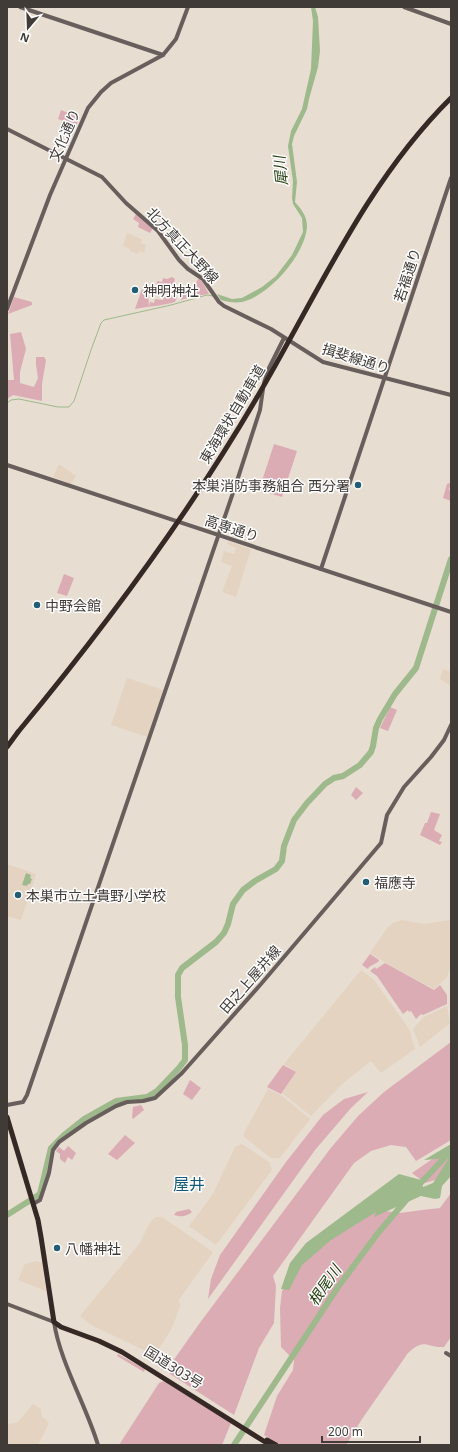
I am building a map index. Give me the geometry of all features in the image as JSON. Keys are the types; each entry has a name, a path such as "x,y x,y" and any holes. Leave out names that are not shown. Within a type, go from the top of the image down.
{"highway":[{"name":"東海環状自動車道","path":"7,746 106,622 170,534 256,400 345,238 372,196 406,147 451,98"},
{"path":"7,1117 33,1204 41,1237 54,1322"},
{"name":"国道303号","path":"54,1322 61,1327 101,1338 124,1349 270,1445"},
{"name":"国道303号","path":"166,1377 276,1445"}],"street":[{"path":"20,7 163,55"},
{"name":"文化通り","path":"7,309 50,195 88,108 100,92 120,77 163,55 176,39 188,7"},
{"path":"404,7 451,23"},
{"name":"北方真正大野線","path":"7,129 102,177 126,203 158,231 179,260 188,269 203,279 219,302"},
{"name":"若福通り","path":"321,569 451,178"},
{"name":"揖斐線通り","path":"219,302 224,306 272,329 323,362 384,379 451,395"},
{"path":"7,1105 23,1102 27,1095 219,535 260,410 263,384 284,338"},
{"name":"高専通り","path":"7,465 451,612"},
{"name":"田之上屋井線","path":"33,1204 40,1200 49,1173 53,1150 59,1142 86,1123 116,1106 127,1102 146,1101 155,1098 182,1073 236,1012 381,843 387,815 404,787 444,740 451,725"},
{"path":"7,1304 54,1322 60,1345 94,1430 98,1445"},
{"path":"446,1353 451,1356"}],"shaded area":[{"path":"311,7 315,7 318,17 320,51 318,67 307,109 294,136 292,144 297,182 295,202 306,219 307,226 305,237 293,261 274,283 263,292 242,302 221,300 217,294 232,299 242,298 262,287 276,276 292,255 303,232 302,218 293,204 293,181 288,146 291,131 302,109 311,69 313,21"},
{"path":"61,110 80,118 75,127 63,123 64,121 58,119"},
{"path":"136,214 153,228 150,233 138,227 139,223 133,219"},
{"path":"127,233 142,239 141,243 146,245 144,253 139,251 138,254 123,246"},
{"path":"172,277 175,279 171,295 177,297 175,302 135,309 142,289 148,293 149,306 150,302 154,303 155,299 163,300 165,292 156,287 157,281 162,282 163,278 167,279"},
{"path":"199,278 209,294 181,300 184,292 196,293 198,288 194,286"},
{"path":"14,297 32,302 32,305 8,314"},
{"path":"21,332 26,349 20,372 20,383 34,387 38,378 36,357 44,357 46,360 42,384 42,401 13,395 7,399 7,380 14,380 10,334"},
{"path":"274,444 297,451 282,497 259,490"},
{"path":"59,464 76,476 71,484 53,477"},
{"path":"447,484 451,484 449,489 451,493 451,501 443,498"},
{"path":"228,541 251,549 236,597 222,592 232,566 221,562 224,551 234,554 236,548 227,544"},
{"path":"64,574 74,578 67,596 57,593"},
{"path":"443,669 451,672 451,686 440,679"},
{"path":"127,678 163,690 148,737 111,725"},
{"path":"390,707 397,710 388,731 380,728"},
{"path":"356,787 363,793 356,800 351,795"},
{"path":"431,812 440,814 434,830 442,835 439,841 442,842 440,845 420,835"},
{"name":"本巣市立土貴野小学校","path":"7,864 36,874 21,920 7,916"},
{"path":"26,873 31,875 30,878 32,879 30,884 27,886 22,885"},
{"path":"402,920 424,924 451,920 451,966 447,977 434,989 370,953 388,927 393,923"},
{"path":"370,954 379,960 368,969 362,965"},
{"path":"385,963 434,990 440,985 447,995 447,1004 423,1015 421,1014 416,1019 411,1011 409,1012 408,1010 403,1014 377,976 370,971"},
{"path":"361,970 374,980 409,1029 415,1049 381,1073 371,1061 342,1084 311,1116 282,1093 296,1072 284,1064"},
{"path":"447,1006 450,1023 420,1047 413,1029 424,1017"},
{"path":"451,1042 451,1140 416,1161 406,1147 391,1145 371,1151 354,1163 273,1276 276,1286 274,1323 259,1348 234,1415 170,1374 168,1368 199,1324 330,1149 358,1116 384,1092"},
{"path":"283,1065 296,1072 281,1094 267,1087"},
{"path":"190,1080 201,1088 192,1100 183,1094"},
{"path":"268,1089 281,1095 310,1119 280,1158 271,1158 244,1137 244,1133"},
{"path":"368,1092 351,1108 315,1150 208,1299 211,1279 220,1255 286,1162 323,1115 344,1099"},
{"path":"141,1105 144,1110 133,1119 133,1107"},
{"path":"125,1135 135,1143 117,1160 108,1154"},
{"path":"242,1144 269,1162 272,1170 216,1245 189,1226 213,1194 235,1147"},
{"path":"451,1144 451,1176 442,1186 440,1198 435,1199 421,1196 374,1217 376,1212 331,1240 302,1265 289,1290 281,1289 290,1263 306,1243 399,1174 421,1180 423,1187 433,1183 449,1158 424,1160"},
{"path":"68,1146 76,1153 72,1160 68,1157 65,1163 60,1159 60,1154 56,1151 59,1147 64,1151"},
{"path":"451,1148 449,1176 425,1183 412,1173 447,1149"},
{"path":"451,1193 451,1337 444,1347 422,1344 418,1345 408,1353 362,1419 346,1445 281,1445 264,1435 277,1396 293,1370 294,1360 281,1347 280,1308 282,1291 304,1258 371,1209 400,1213 440,1208"},
{"path":"189,1209 192,1212 185,1216 174,1215 176,1212"},
{"path":"156,1217 162,1217 213,1252 178,1301 181,1304 172,1328 157,1352 152,1354 91,1325 80,1316 140,1243 148,1226"},
{"path":"37,1261 42,1263 46,1291 18,1280 25,1264"},
{"path":"118,1354 145,1369 144,1372 117,1356"},
{"path":"164,1381 231,1423 222,1445 119,1445 159,1383"},
{"path":"33,1404 41,1409 42,1416 49,1423 38,1445 7,1445 7,1425 18,1422"}],"waterway":[{"path":"7,403 11,400 19,399 58,407 69,407 74,401 91,350 101,323 104,320 171,305 207,295 213,296"},
{"path":"7,1215 40,1194 51,1148 64,1135 84,1119 116,1101 147,1097 157,1091 185,1060 185,1045 178,997 178,975 182,968 216,942 224,933 233,904 243,890 276,869 282,861 284,846 294,820 307,803 325,784 334,778 343,776 360,765 371,752 376,728 380,719 395,694 416,668 451,559"},
{"name":"根尾川","path":"416,1188 451,1151"},
{"name":"根尾川","path":"234,1445 338,1287 378,1233 408,1198"}],"place":[{"name":"神明神社","path":"135,290"},
{"name":"本巣消防事務組合 西分署","path":"358,485"},
{"name":"中野会館","path":"37,605"},
{"name":"福應寺","path":"366,882"},
{"name":"本巣市立土貴野小学校","path":"18,895"},
{"name":"八幡神社","path":"57,1248"}],"district":[{"name":"屋井","path":"189,1184"}],"water label":[{"name":"犀川","path":"280,171"}]}
